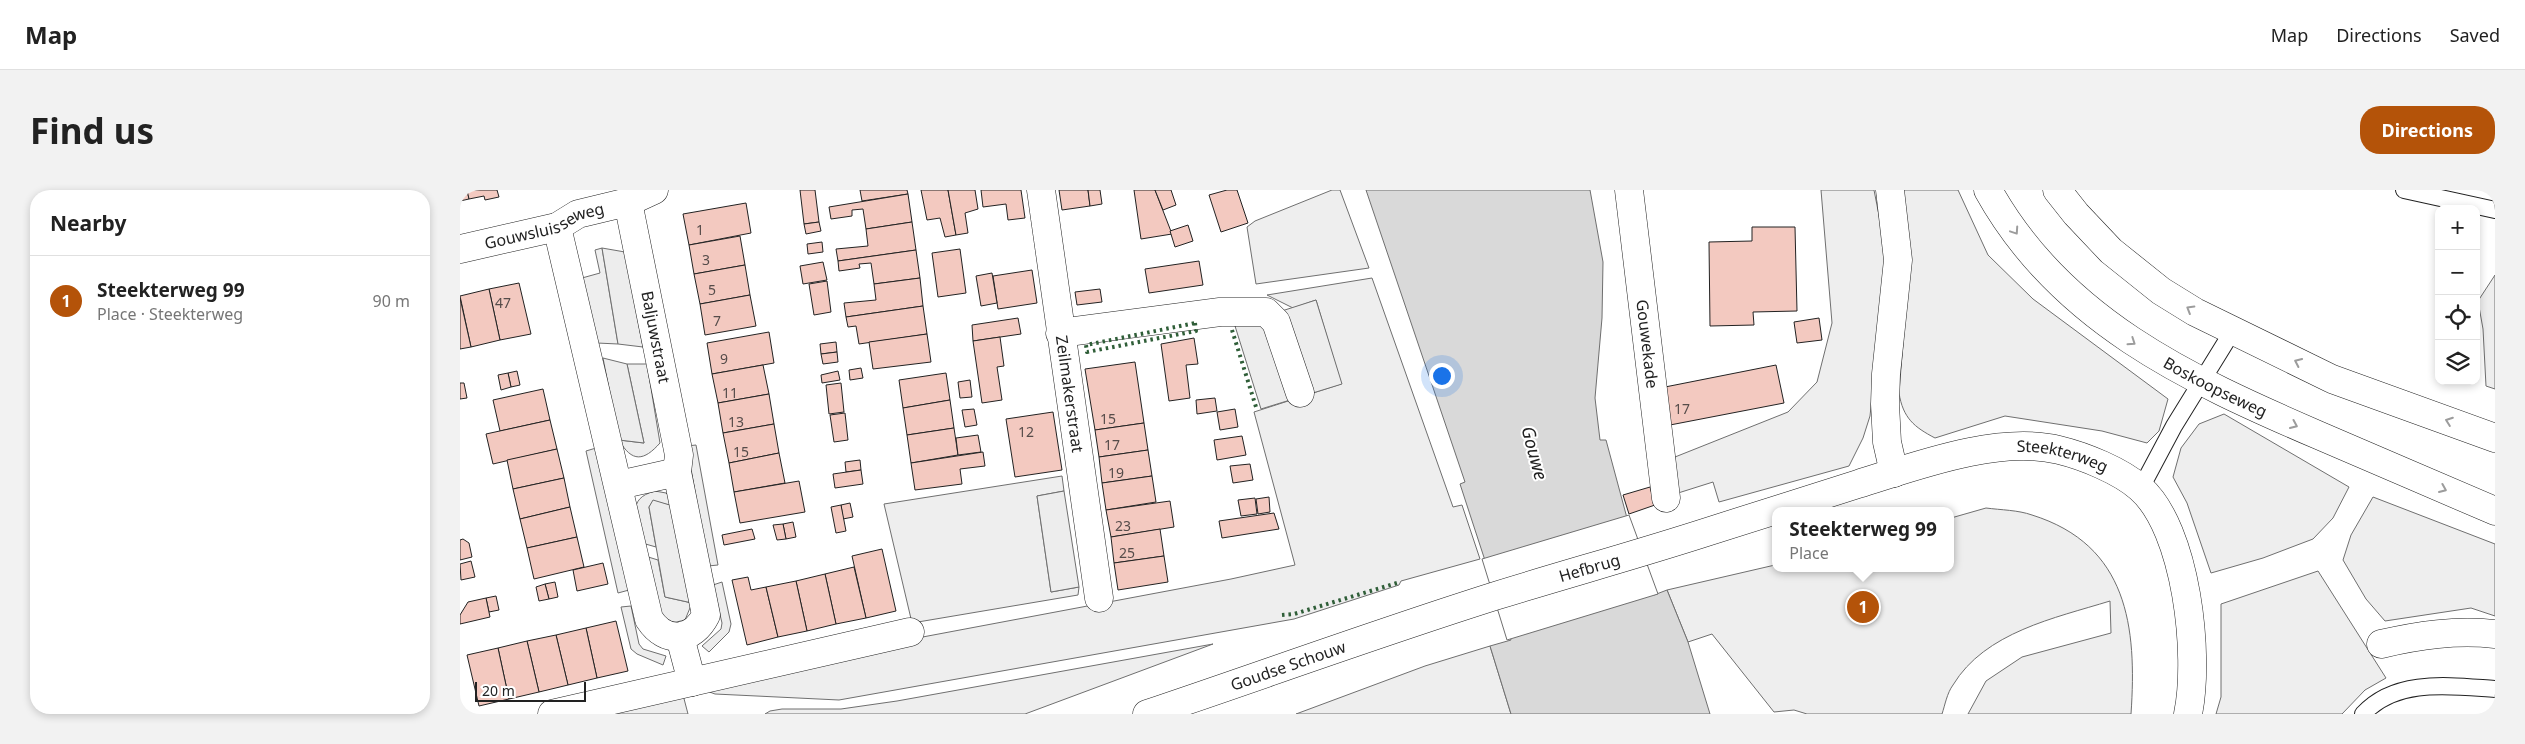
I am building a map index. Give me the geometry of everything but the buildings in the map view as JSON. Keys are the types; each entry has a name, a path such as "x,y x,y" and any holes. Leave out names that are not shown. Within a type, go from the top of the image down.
{"street":[{"name":"Gouwsluisseweg","path":"460,249 557,227 578,214 628,202 654,190"},
{"name":"Zeilmakerstraat","path":"1041,190 1099,598"},
{"name":"Gouwekade","path":"1629,190 1666,498"},
{"path":"1890,190 1898,260 1886,374 1885,404 1887,442 1894,473"},
{"name":"Boskoopseweg","path":"1988,190 2020,238 2058,282 2080,304 2151,355 2202,383 2495,511"},
{"path":"2057,190 2093,232 2134,271 2168,295 2232,332 2332,378 2495,438"},
{"name":"Baljuwstraat","path":"628,202 679,455 677,472 706,615 700,627 680,637"},
{"path":"557,227 649,619 656,629 668,636 680,637 692,682"},
{"path":"1060,333 1220,312 1266,312 1276,322 1300,393"},
{"name":"Steekterweg","path":"1785,507 1894,473 1970,452 2025,447 2058,450 2116,471 2141,488 2158,510 2175,549 2184,582 2190,637 2193,690 2188,714"},
{"path":"619,485 677,472"},
{"name":"Steekterweg","path":"1750,518 1772,511"},
{"name":"Hefbrug","path":"1429,618 1750,518"},
{"name":"Goudse Schouw","path":"1147,714 1429,618"},
{"path":"552,714 910,632"},
{"path":"2381,644 2425,634 2471,632 2495,634"}],"lane":[{"path":"2404,190 2495,210"},
{"path":"2141,488 2174,426 2232,332"},
{"path":"2363,714 2371,705 2405,688 2454,686 2495,688"}],"shaded area":[{"path":"1332,190 1340,190 1369,268 1256,284 1247,227 1255,221"},
{"path":"1821,190 1874,190 1884,241 1886,265 1870,416 1863,438 1849,466 1719,502 1713,482 1675,494 1675,457 1788,412 1817,382 1832,323"},
{"path":"1901,190 1958,190 1988,255 2033,299 2168,399 2159,431 2147,443 2102,431 2005,416 1935,438 1915,426 1903,409 1899,393 1909,268"},
{"path":"602,248 618,344 597,343 582,278 600,273 595,250"},
{"path":"602,248 625,252 643,347 618,344"},
{"path":"2495,275 2495,389 2486,386 2480,298"},
{"path":"1372,278 1453,507 1462,505 1480,559 1401,581 1399,585 1294,619 839,700 715,694 707,691 912,639 1231,579 1295,565 1254,412 1341,384 1316,300 1293,308 1267,295"},
{"path":"1316,300 1342,384 1261,409 1235,326"},
{"path":"603,358 627,364 644,443 619,440"},
{"path":"627,364 647,364 660,443 649,453 638,457 629,453 619,440 644,443"},
{"path":"2224,414 2349,487 2333,518 2313,539 2263,558 2211,573 2187,503 2173,477 2181,448 2199,424"},
{"path":"696,445 718,565 708,566 687,446"},
{"path":"596,448 629,590 618,593 586,451"},
{"path":"1062,476 1064,491 1037,496 1051,592 1079,587 1078,595 912,623 884,504"},
{"path":"655,491 666,493 672,499 673,506 653,501 649,507 656,547 642,543 635,511 640,499"},
{"path":"1064,491 1079,587 1051,592 1037,496"},
{"path":"2373,497 2495,544 2495,616 2471,608 2385,621 2366,599 2343,560 2351,535"},
{"path":"653,500 673,506 692,603 665,597 649,507"},
{"path":"1986,508 2027,513 2064,529 2089,547 2107,568 2120,593 2128,621 2132,650 2131,714 1968,714 1986,681 2022,657 2111,633 2110,601 2045,621 2002,640 1983,652 1967,667 1951,688 1942,714 1807,714 1794,710 1774,712 1712,634 1688,642 1667,590 1772,566 1772,572 1954,572 1954,517"},
{"path":"645,556 658,560 665,597 692,603 685,620 672,623 658,612"},
{"path":"2318,571 2386,678 2365,690 2342,714 2216,714 2221,697 2221,604"},
{"path":"722,582 731,624 729,632 709,652 702,646 721,629 722,623 713,585"},
{"path":"631,606 639,644 643,649 666,656 663,665 637,654 631,649 621,607"},
{"path":"1213,644 1025,714 765,714 782,709 841,709 897,701"},
{"path":"1490,646 1511,714 1296,714 1425,666"},
{"path":"682,691 688,714 584,714"}],"water":[{"name":"Gouwe","path":"1366,190 1590,190 1603,262 1602,318 1595,398 1600,440 1606,440 1627,518 1654,595 1667,590 1688,642 1710,714 1511,714 1490,646 1511,640 1460,484 1465,482"}],"pier":[{"path":"1629,515 1658,594 1507,640 1482,559"}],"hedge":[{"path":"1195,323 1196,331 1087,352 1086,345 1195,323"},
{"path":"1232,330 1256,407"},
{"path":"1282,615 1294,614 1397,583"}],"place":[{"name":"Steekterweg 99","path":"1863,607"}]}
